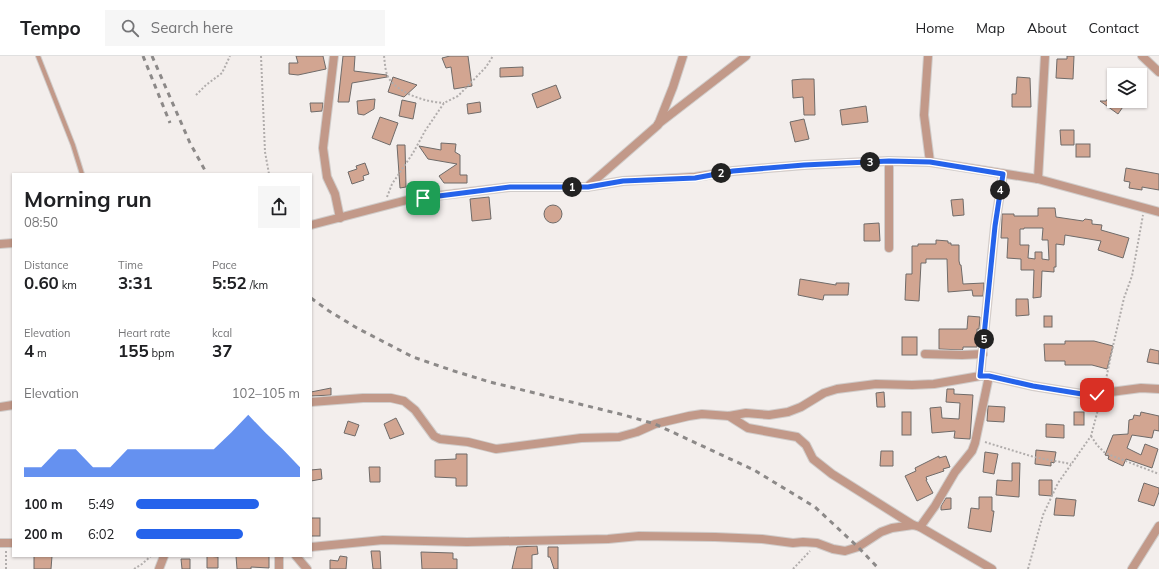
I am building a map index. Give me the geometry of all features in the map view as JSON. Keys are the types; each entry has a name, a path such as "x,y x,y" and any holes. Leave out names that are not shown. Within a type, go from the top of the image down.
{"street":[{"path":"334,56 323,148 327,177 335,194 340,218"},
{"path":"658,124 673,87 683,56"},
{"path":"588,187 658,124 746,56"},
{"path":"928,56 924,115 930,162"},
{"path":"1038,179 1045,56"},
{"path":"1142,56 1159,72"},
{"path":"312,225 411,199 510,187 588,187 623,181 695,178 741,170 889,161 930,162 1038,179 1159,212"},
{"path":"889,161 889,248"},
{"path":"980,376 995,226 1003,174"},
{"path":"0,244 12,243"},
{"path":"925,354 983,354"},
{"path":"312,402 370,398 391,398 404,401 416,410 434,436 440,440 468,442 496,449 581,438 619,437 637,432 655,424 702,414 729,416 746,413 769,415 788,412 801,407 824,393 850,386 876,384 934,384 980,376 989,376 1033,386 1088,395 1097,395 1104,392 1140,388 1159,389"},
{"path":"312,547 382,540 468,542 608,539 639,536 762,539 793,544 803,542 817,543 833,549 845,550 858,547 881,532 892,528 916,526 935,506 955,472 972,451 989,376"},
{"path":"0,407 12,405"},
{"path":"729,416 748,428 775,433 785,433 797,437 806,445 814,459 832,474 916,526 992,569"},
{"path":"1132,569 1159,526"},
{"path":"159,569 164,557"},
{"path":"279,557 279,569"},
{"path":"297,557 307,569"}],"lane":[{"path":"38,56 73,145 82,173"}],"path":[{"path":"196,95 222,73 230,56"},
{"path":"261,56 265,152 269,173"},
{"path":"384,56 390,80 396,85 416,97 430,102 444,103"},
{"path":"384,205 392,184 444,103 458,96 486,67 492,56"},
{"path":"1028,569 1043,515 1058,483 1091,436 1104,392 1114,339 1133,269 1144,208"},
{"path":"1091,436 1105,453 1159,474"},
{"path":"975,443 986,442 1034,457 1071,464"},
{"path":"6,543 6,569"},
{"path":"793,569 817,543"},
{"path":"134,569 150,557"}],"building":[{"path":"296,56 323,56 326,69 298,75 289,74 289,63 298,63"},
{"path":"343,56 355,56 354,71 387,75 387,77 352,83 349,102 338,102"},
{"path":"450,56 468,56 472,86 454,89 451,67 446,68 442,58"},
{"path":"1067,56 1074,56 1073,79 1056,78 1057,59 1067,59"},
{"path":"523,67 523,76 500,77 500,68"},
{"path":"393,77 417,85 404,97 388,92"},
{"path":"1017,77 1030,78 1031,107 1012,107 1012,94 1016,94"},
{"path":"814,79 815,115 804,115 803,97 793,98 792,80"},
{"path":"556,85 561,98 537,108 532,94"},
{"path":"375,99 374,109 364,115 358,114 357,101"},
{"path":"402,100 416,103 413,119 399,116"},
{"path":"1107,100 1107,106 1100,101 1106,101"},
{"path":"480,102 481,112 468,114 467,104"},
{"path":"310,103 323,103 322,111 311,112"},
{"path":"866,106 868,122 842,125 840,110"},
{"path":"1110,108 1122,108 1118,114"},
{"path":"380,117 398,123 390,145 372,138"},
{"path":"804,119 809,139 795,142 790,122"},
{"path":"1060,130 1074,130 1074,145 1061,145"},
{"path":"441,143 456,144 455,152 460,155 460,175 467,175 467,183 444,183 439,176 457,164 428,159 419,146 441,150"},
{"path":"1076,144 1090,144 1090,157 1076,157"},
{"path":"397,145 405,145 406,187 400,188"},
{"path":"365,163 369,174 363,176 364,180 352,184 348,172 357,169 356,166"},
{"path":"1126,168 1159,174 1159,190 1142,187 1142,190 1129,188 1130,182 1124,181"},
{"path":"489,197 491,219 472,221 470,199"},
{"path":"963,199 964,215 953,216 951,200"},
{"path":"549,205 557,205 562,210 560,221 557,223 549,223 544,218 544,210"},
{"path":"1038,208 1055,208 1056,217 1083,221 1085,219 1092,220 1092,224 1102,225 1101,230 1129,238 1123,258 1098,250 1101,241 1065,235 1064,245 1056,244 1056,267 1054,267 1054,272 1042,271 1041,297 1033,298 1034,270 1021,270 1021,259 1007,258 1008,238 1001,238 1002,214 1014,214 1014,216 1038,216","holes":["1043,228 1042,240 1048,240 1049,260 1042,259 1042,252 1035,252 1035,259 1028,258 1029,245 1020,245 1020,229"]},
{"path":"879,223 880,241 864,241 864,224"},
{"path":"936,240 948,241 951,245 959,245 959,261 961,265 963,284 984,283 983,296 973,296 972,290 948,292 947,259 926,259 926,263 921,263 919,301 905,300 906,274 912,274 912,246 918,246 918,244 936,244"},
{"path":"800,279 836,285 836,283 849,283 848,295 824,295 823,300 798,295"},
{"path":"1016,299 1028,299 1029,315 1016,316"},
{"path":"968,316 980,317 979,329 977,329 977,347 963,347 962,350 939,349 939,329 967,329"},
{"path":"1044,316 1052,316 1052,327 1044,327"},
{"path":"902,337 917,337 917,355 902,355"},
{"path":"1065,341 1094,341 1113,346 1107,369 1092,365 1065,365 1065,361 1045,361 1044,344 1065,344"},
{"path":"1150,349 1159,351 1159,364 1147,362"},
{"path":"331,388 331,395 312,396 312,392"},
{"path":"947,389 954,389 954,394 973,395 970,439 954,438 955,431 932,433 930,408 941,407 942,418 959,419 960,403 946,402"},
{"path":"884,392 885,407 877,407 876,393"},
{"path":"988,406 1005,407 1004,422 987,421"},
{"path":"902,412 911,412 911,435 902,435"},
{"path":"1074,412 1084,412 1084,425 1074,425"},
{"path":"1141,412 1159,416 1159,431 1154,430 1152,438 1132,435 1127,448 1141,455 1145,444 1158,449 1152,468 1126,459 1123,466 1108,459 1109,456 1105,455 1113,435 1128,434 1129,420 1133,419 1134,415 1140,416"},
{"path":"396,418 404,434 390,439 384,424"},
{"path":"348,421 359,425 355,436 344,433"},
{"path":"1046,424 1064,425 1064,438 1046,437"},
{"path":"1036,450 1056,452 1054,463 1051,462 1051,466 1035,464"},
{"path":"881,451 893,451 893,466 880,466"},
{"path":"985,452 998,454 994,474 983,472"},
{"path":"456,454 467,454 467,486 456,486 456,478 435,477 435,460 456,459"},
{"path":"939,456 939,458 946,456 950,467 943,469 944,471 926,477 926,480 933,493 917,501 905,476 916,471 915,468"},
{"path":"1012,463 1020,463 1019,497 996,495 997,480 1012,481"},
{"path":"369,467 380,467 380,482 370,482"},
{"path":"321,469 322,479 312,481 312,470"},
{"path":"1039,480 1052,480 1052,496 1039,495"},
{"path":"1144,483 1159,488 1154,506 1138,501"},
{"path":"979,497 992,497 992,511 994,511 991,532 968,528 971,508 979,509"},
{"path":"946,498 951,498 951,509 941,510 941,506"},
{"path":"1056,498 1076,500 1074,516 1054,515"},
{"path":"312,518 320,518 320,536 312,536"},
{"path":"537,546 538,554 532,555 532,569 512,569 517,547"},
{"path":"548,547 558,547 558,569 554,569 550,557 548,557"},
{"path":"371,551 380,551 381,569 373,569"},
{"path":"421,552 453,553 453,559 457,559 457,569 422,569"},
{"path":"340,556 347,557 346,569 330,569 330,560 338,561"},
{"path":"34,557 52,557 51,569 34,569"},
{"path":"207,557 218,557 218,568 207,568"},
{"path":"236,557 269,557 269,568 251,567 251,569 237,569"},
{"path":"181,559 190,559 190,569 182,569"}],"railway":[{"path":"143,56 170,123"},
{"path":"152,56 190,143 206,173"},
{"path":"312,299 357,328 413,357 490,382 655,424 754,470 815,507 879,569"}],"route":[{"path":"423,198 510,187 588,187 623,181 695,178 733,171 804,165 889,161 930,162 1003,174 995,226 980,376 989,376 1033,386 1088,395 1097,395"}]}
